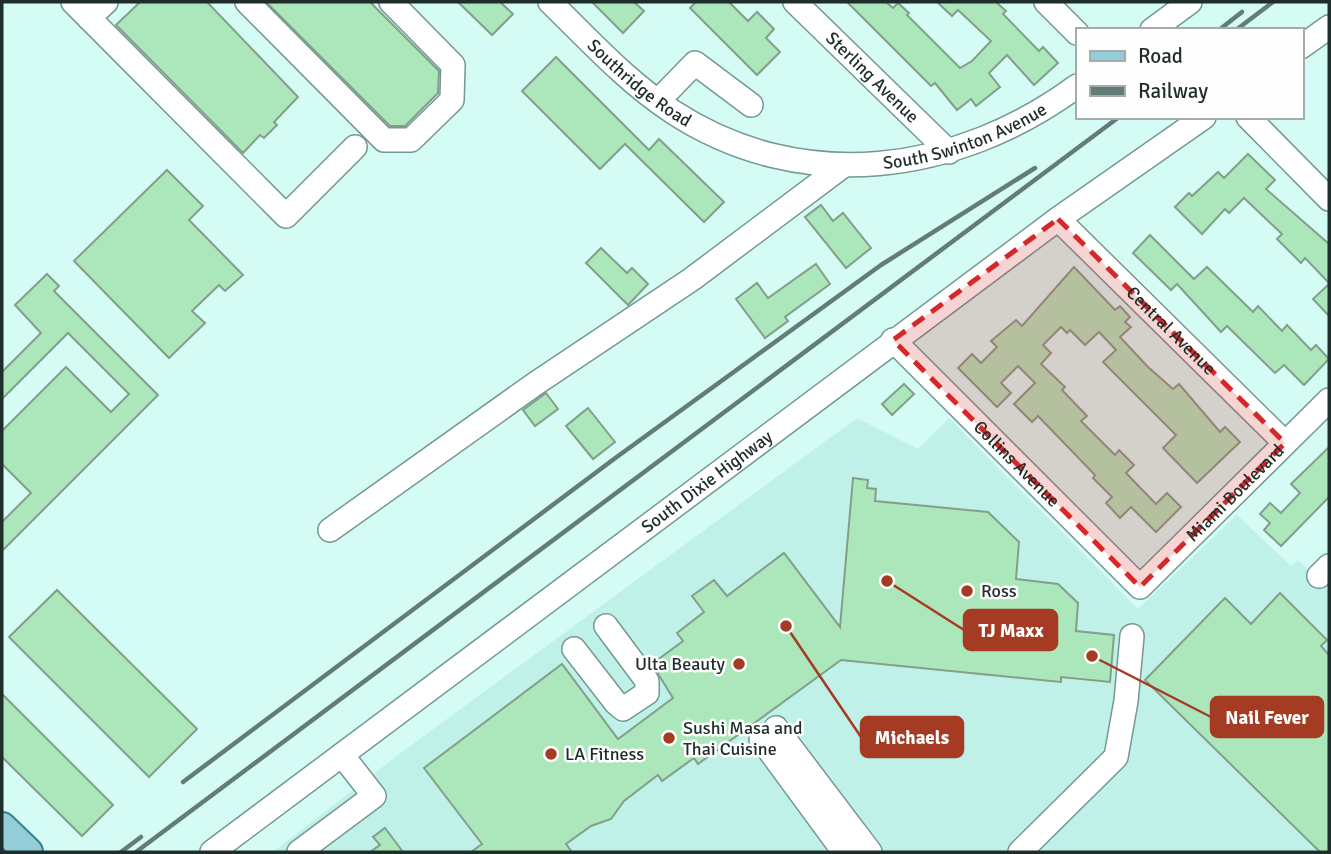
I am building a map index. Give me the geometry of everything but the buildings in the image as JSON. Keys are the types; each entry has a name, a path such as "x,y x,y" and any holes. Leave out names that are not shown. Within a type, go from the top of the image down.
{"main road":[{"path":"2,827 27,852"}],"street":[{"path":"106,2 81,10 286,216 355,147"},
{"path":"247,2 384,141 411,140 452,100 453,65 391,2"},
{"name":"Southridge Road","path":"550,2 622,73 658,101 696,125 741,145"},
{"name":"Sterling Avenue","path":"795,2 949,152"},
{"path":"1046,2 1076,32"},
{"path":"1155,28 1190,2"},
{"path":"1303,46 1329,27"},
{"path":"658,101 695,62 751,105"},
{"name":"South Swinton Avenue","path":"741,145 794,159 844,165 885,164 949,152 1021,124 1076,87"},
{"name":"South Dixie Highway","path":"212,852 894,340 1058,219 1201,119"},
{"path":"1250,119 1326,191"},
{"path":"330,530 535,384 692,279 844,165"},
{"name":"Central Avenue","path":"1058,219 1285,443"},
{"name":"Collins Avenue","path":"894,340 1140,587"},
{"name":"Miami Boulevard","path":"1140,587 1329,400"},
{"path":"574,649 615,703 623,709 630,707 649,688 606,626"},
{"path":"1020,852 1116,757 1132,636"},
{"path":"844,852 769,734 870,852"},
{"path":"299,852 374,796 342,755"}],"highlighted area":[{"path":"1058,219 1285,443 1140,587 893,340"}],"shaded area":[{"path":"857,418 918,449 949,418 1138,609 1237,515 1291,566 1298,560 1329,591 1329,852 273,852 394,758"}],"railway":[{"path":"1239,28 1273,2"},
{"path":"1222,28 1242,12"},
{"path":"136,852 1116,119"},
{"path":"183,782 614,459 881,265 1035,168"},
{"path":"121,852 141,837"}],"place":[{"name":"TJ Maxx","path":"887,581"},
{"name":"Ross","path":"967,591"},
{"name":"Michaels","path":"786,626"},
{"name":"Nail Fever","path":"1092,656"},
{"name":"Ulta Beauty","path":"739,664"},
{"name":"Sushi Masa and Thai Cuisine","path":"669,738"},
{"name":"LA Fitness","path":"551,754"}]}
